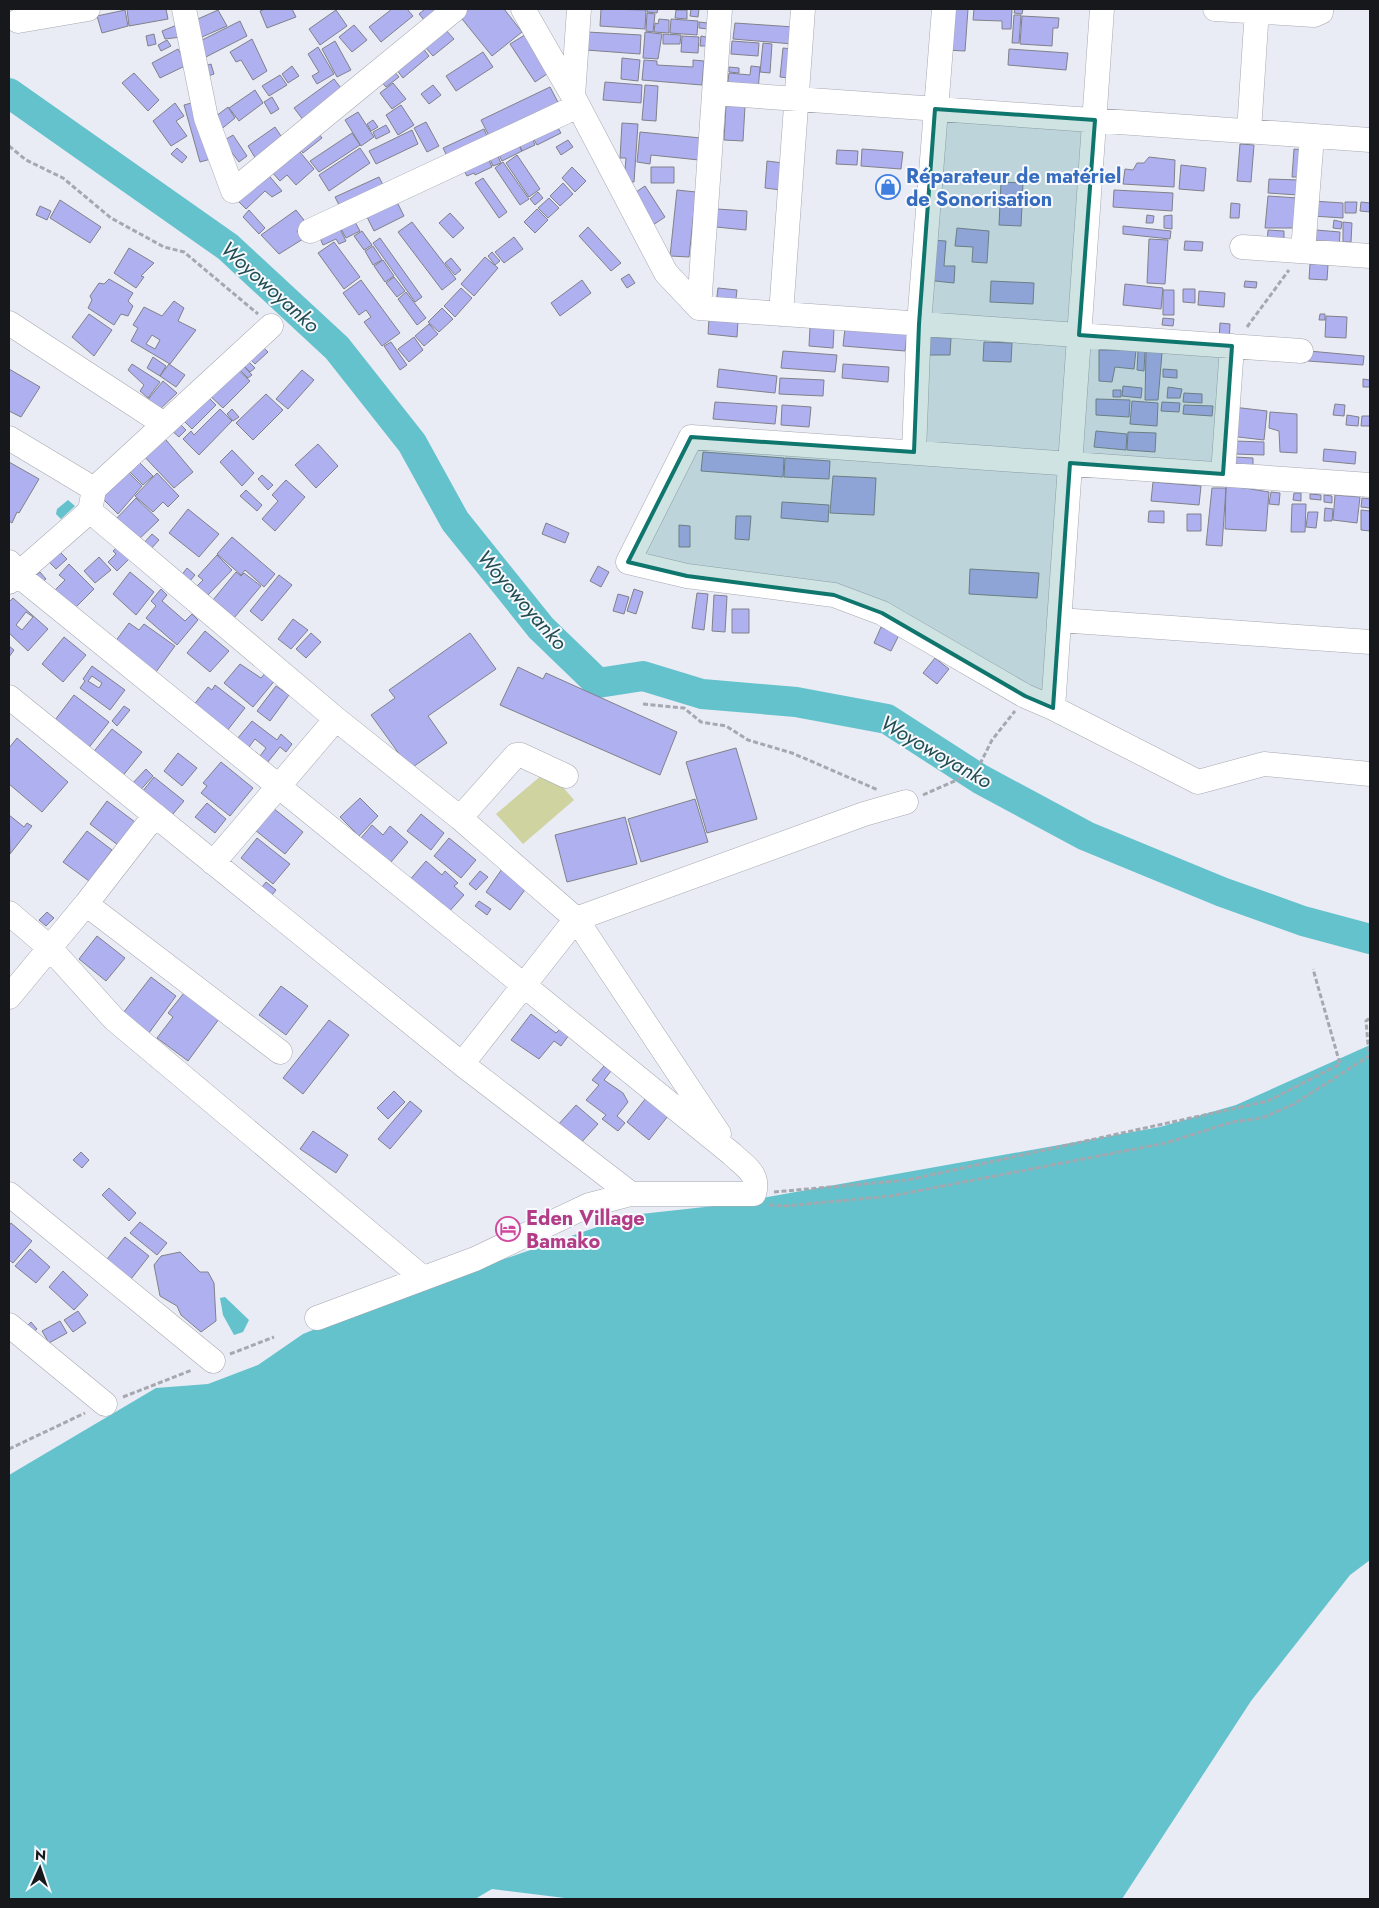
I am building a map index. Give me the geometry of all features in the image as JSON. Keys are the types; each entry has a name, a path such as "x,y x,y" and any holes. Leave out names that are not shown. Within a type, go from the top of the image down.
{"street":[{"path":"18,21 88,9"},
{"path":"184,9 206,118 233,191 454,9"},
{"path":"523,9 575,101 666,273 699,308 1301,351"},
{"path":"575,101 579,9"},
{"path":"699,308 720,9"},
{"path":"782,314 803,9"},
{"path":"914,452 919,324 944,9"},
{"path":"1053,708 1102,9"},
{"path":"1215,9 1257,10 1314,15 1321,12 1321,9"},
{"path":"1249,131 1257,10"},
{"path":"714,93 1370,140"},
{"path":"310,231 575,101"},
{"path":"1303,251 1312,136"},
{"path":"1242,247 1370,256"},
{"path":"9,324 164,424"},
{"path":"271,326 164,424 92,500 12,573 279,786 732,1154 755,1176 757,1182 754,1194 631,1194 589,1205 475,1259 317,1318"},
{"path":"1223,474 1232,346"},
{"path":"1370,485 691,436 628,562 687,576 834,595 882,613 1026,696 1198,782 1264,764 1370,774"},
{"path":"9,438 92,500 336,719 460,818 576,919 732,1154"},
{"path":"1059,620 1370,642"},
{"path":"9,698 462,1064 631,1194"},
{"path":"213,863 336,719"},
{"path":"460,818 516,755 521,755 566,776"},
{"path":"462,1064 576,919 864,814 906,802"},
{"path":"9,997 86,904 154,815"},
{"path":"86,904 280,1052"},
{"path":"9,913 50,948 114,1019 423,1278"},
{"path":"9,1194 212,1361"},
{"path":"9,1325 105,1404"}],"path":[{"path":"9,146 26,160 63,178 111,218 164,247 184,252 271,326"},
{"path":"1232,346 1303,251"},
{"path":"980,764 992,740 1026,696"},
{"path":"643,704 684,708 701,722 726,726 748,740 792,753 906,802 968,774"},
{"path":"1313,969 1340,1064 1268,1102 908,1180 754,1194 753,1204 785,1206 891,1196 1166,1143 1232,1122 1262,1118 1294,1104 1369,1056 1366,1021 1370,1018"},
{"path":"9,1449 105,1404 274,1337"}],"highlighted area":[{"path":"935,109 1095,120 1079,335 1232,346 1223,474 1070,463 1053,708 1025,696 882,613 834,595 687,576 628,562 691,437 914,452 919,324"}],"green space":[{"path":"548,770 574,800 523,844 496,814"}],"water":[{"path":"68,500 75,506 61,519 56,514 57,509"},
{"path":"1370,1045 1370,1560 1350,1575 1251,1701 1122,1899 573,1899 492,1889 475,1899 9,1899 9,1475 156,1388 208,1384 258,1365 303,1334 394,1297 632,1215 723,1205 1160,1127 1236,1105"},
{"path":"225,1297 249,1320 243,1332 234,1335 223,1315 220,1298"}],"building":[{"path":"127,9 166,9 168,19 129,26"},
{"path":"265,9 292,9 296,17 267,28 260,11"},
{"path":"392,9 407,9 413,16 381,42 369,27"},
{"path":"425,9 451,9 430,27 419,14"},
{"path":"465,9 504,9 522,32 492,56 458,14"},
{"path":"601,9 646,10 645,29 600,26"},
{"path":"647,9 658,9 657,13 647,12"},
{"path":"691,9 699,9 698,17 690,16"},
{"path":"948,9 968,9 965,51 945,50"},
{"path":"974,9 1012,9 1011,29 1002,29 1002,21 973,20"},
{"path":"1015,9 1023,9 1022,14 1014,13"},
{"path":"125,10 128,26 102,33 97,16"},
{"path":"218,10 227,26 193,41 189,23"},
{"path":"336,10 347,26 320,45 309,29"},
{"path":"676,10 687,10 687,19 675,18"},
{"path":"647,13 655,14 653,32 646,31"},
{"path":"1014,15 1021,15 1019,43 1012,43"},
{"path":"1022,16 1059,18 1058,28 1053,28 1052,46 1020,44"},
{"path":"659,19 669,20 669,33 654,32 655,23 658,24"},
{"path":"671,19 698,21 697,35 670,33"},
{"path":"240,21 247,36 200,60 192,45"},
{"path":"699,22 708,23 708,29 699,28"},
{"path":"735,23 794,27 793,44 733,39"},
{"path":"177,25 181,37 165,39 162,31"},
{"path":"354,25 367,40 352,52 339,37"},
{"path":"444,28 454,39 433,56 424,46"},
{"path":"587,32 641,35 640,54 586,50"},
{"path":"645,32 662,34 658,59 643,58"},
{"path":"528,33 553,70 535,82 510,44"},
{"path":"154,34 156,44 148,46 146,36"},
{"path":"663,34 681,35 680,44 663,44"},
{"path":"682,36 699,37 698,53 681,52"},
{"path":"701,36 706,37 706,46 700,46"},
{"path":"252,39 267,71 253,80 241,60 236,62 230,52"},
{"path":"167,40 171,46 161,51 158,45"},
{"path":"335,41 351,70 337,77 322,49"},
{"path":"732,41 759,43 758,56 731,54"},
{"path":"763,43 772,44 770,73 760,72"},
{"path":"318,47 334,74 317,84 312,76 319,72 308,54"},
{"path":"422,47 429,56 403,78 396,69"},
{"path":"783,48 792,49 790,78 780,77"},
{"path":"178,49 187,65 160,78 152,63"},
{"path":"1009,49 1068,53 1066,70 1008,65"},
{"path":"483,52 493,67 456,91 446,76"},
{"path":"622,58 640,60 638,81 621,79"},
{"path":"644,60 657,61 657,65 693,67 693,60 704,61 702,85 642,80"},
{"path":"211,64 214,74 202,78 199,68"},
{"path":"292,66 299,76 288,83 282,74"},
{"path":"751,66 760,67 758,91 727,89 729,73 750,75"},
{"path":"729,67 739,68 739,73 729,72"},
{"path":"393,70 399,77 386,87 380,80"},
{"path":"134,73 159,100 148,111 122,83"},
{"path":"280,75 287,85 269,96 262,86"},
{"path":"334,79 344,92 304,121 294,108"},
{"path":"605,82 642,85 641,103 603,100"},
{"path":"393,83 406,99 392,109 380,93"},
{"path":"433,85 441,95 429,104 421,94"},
{"path":"645,85 658,86 656,121 642,120"},
{"path":"550,87 561,108 492,142 481,120"},
{"path":"255,90 263,103 239,121 229,108"},
{"path":"272,97 279,109 271,114 264,102"},
{"path":"195,102 211,159 200,162 184,105"},
{"path":"175,103 184,116 176,121 187,136 171,146 153,121"},
{"path":"401,105 414,125 398,135 386,115"},
{"path":"726,105 745,106 743,141 724,140"},
{"path":"228,107 235,118 219,131 211,120"},
{"path":"358,112 374,137 361,146 345,120"},
{"path":"373,120 378,127 371,131 367,124"},
{"path":"426,122 439,146 427,152 414,128"},
{"path":"622,123 638,124 634,182 624,181 626,158 620,158"},
{"path":"386,125 390,132 376,139 373,132"},
{"path":"557,126 561,133 537,145 533,138"},
{"path":"275,127 285,142 257,161 248,146"},
{"path":"484,129 490,143 450,162 443,148"},
{"path":"316,130 322,138 303,153 297,146"},
{"path":"412,130 418,144 376,164 369,151"},
{"path":"640,132 701,138 699,160 651,155 650,164 637,162"},
{"path":"352,133 360,145 319,172 310,161"},
{"path":"233,135 247,156 239,162 223,141"},
{"path":"532,138 535,145 522,151 519,144"},
{"path":"568,140 573,147 561,155 556,147"},
{"path":"518,144 522,151 502,161 498,153"},
{"path":"1240,144 1254,145 1251,182 1237,181"},
{"path":"295,146 314,169 296,185 287,175 280,181 269,169"},
{"path":"177,148 187,157 182,163 171,154"},
{"path":"360,148 370,163 329,191 319,175"},
{"path":"862,149 903,152 901,169 861,166"},
{"path":"1294,149 1303,150 1302,177 1292,177"},
{"path":"837,150 858,151 857,165 836,164"},
{"path":"497,154 501,163 493,166 489,157"},
{"path":"517,155 540,189 529,197 506,163"},
{"path":"1149,157 1175,160 1174,187 1123,184 1125,169 1133,170 1137,163 1144,163"},
{"path":"488,158 492,167 475,175 474,173 467,176 463,169"},
{"path":"767,161 783,163 781,190 765,188"},
{"path":"503,162 529,199 520,205 495,168"},
{"path":"1181,165 1206,168 1204,191 1179,189"},
{"path":"572,167 586,181 575,192 562,178"},
{"path":"651,167 674,167 674,183 651,183"},
{"path":"265,171 282,191 272,197 265,191 246,209 236,199"},
{"path":"379,177 384,187 340,207 335,197"},
{"path":"483,178 507,212 499,218 475,183"},
{"path":"1269,179 1299,180 1298,195 1268,193"},
{"path":"1001,182 1023,183 1021,226 999,225"},
{"path":"563,183 573,194 560,206 550,196"},
{"path":"645,186 665,217 650,227 630,196"},
{"path":"677,190 696,192 689,257 670,256"},
{"path":"1114,190 1173,193 1172,211 1113,207"},
{"path":"538,192 543,198 535,205 530,199"},
{"path":"1268,196 1298,198 1296,228 1265,228"},
{"path":"549,198 559,208 548,218 538,208"},
{"path":"60,200 101,227 90,243 50,218"},
{"path":"1313,201 1343,203 1343,218 1312,216"},
{"path":"397,202 404,216 374,231 367,217"},
{"path":"1345,202 1357,202 1356,213 1345,213"},
{"path":"1361,202 1370,203 1370,212 1360,211"},
{"path":"1231,203 1240,204 1239,218 1230,218"},
{"path":"40,206 51,211 47,220 36,215"},
{"path":"537,209 548,220 535,233 524,222"},
{"path":"717,209 747,211 746,230 716,227"},
{"path":"249,210 265,228 259,234 243,217"},
{"path":"296,210 307,224 297,231 303,239 279,254 261,235"},
{"path":"450,213 464,228 453,238 439,223"},
{"path":"1147,215 1154,216 1153,223 1146,223"},
{"path":"1172,215 1172,229 1164,228 1164,216"},
{"path":"1334,220 1342,222 1341,229 1333,228"},
{"path":"355,222 360,231 346,238 341,229"},
{"path":"412,222 456,279 442,290 398,232"},
{"path":"1343,222 1352,223 1351,242 1343,242"},
{"path":"1123,226 1171,231 1170,239 1123,234"},
{"path":"588,227 621,263 611,271 579,236"},
{"path":"957,228 989,231 987,263 972,262 973,247 955,246"},
{"path":"340,229 346,241 339,244 336,239 323,245 320,238"},
{"path":"1268,230 1284,231 1284,245 1267,244"},
{"path":"1316,230 1340,232 1339,250 1315,248"},
{"path":"362,231 372,245 364,250 354,236"},
{"path":"514,237 523,249 504,263 495,252"},
{"path":"380,238 422,297 415,302 373,243"},
{"path":"1149,239 1168,240 1165,284 1147,283"},
{"path":"930,240 946,241 944,266 955,266 954,283 926,280"},
{"path":"1185,241 1203,242 1202,251 1184,250"},
{"path":"334,242 360,277 344,289 318,253"},
{"path":"373,246 382,260 373,265 365,251"},
{"path":"129,248 154,263 141,276 144,277 136,288 114,273"},
{"path":"492,252 500,261 495,265 488,256"},
{"path":"485,257 498,268 474,296 461,284"},
{"path":"451,258 461,270 455,275 445,263"},
{"path":"383,260 394,276 385,282 374,266"},
{"path":"1310,264 1328,265 1327,280 1309,279"},
{"path":"629,274 635,283 627,288 621,279"},
{"path":"394,277 405,291 397,297 386,283"},
{"path":"109,279 133,293 128,301 133,306 128,316 121,314 114,325 88,308 92,300 90,296 99,283 104,284"},
{"path":"361,280 400,333 382,346 364,322 371,317 366,310 359,315 343,293"},
{"path":"582,280 591,293 560,316 551,303"},
{"path":"991,281 1034,283 1033,304 990,302"},
{"path":"1245,281 1257,282 1256,288 1244,287"},
{"path":"1125,284 1163,288 1161,309 1123,305"},
{"path":"461,288 472,298 455,317 444,306"},
{"path":"718,288 737,290 735,307 716,304"},
{"path":"1183,289 1195,289 1195,303 1183,302"},
{"path":"1163,290 1174,290 1174,315 1163,315"},
{"path":"1199,291 1225,293 1224,307 1198,305"},
{"path":"406,292 426,318 417,325 398,299"},
{"path":"174,301 184,308 178,321 196,330 170,364 131,341 138,328 133,325 144,307 162,316","holes":["152,335 160,340 155,349 146,344"]},
{"path":"442,308 453,319 439,332 428,322"},
{"path":"89,314 112,330 94,356 72,337"},
{"path":"1320,314 1325,314 1325,320 1319,320"},
{"path":"1326,316 1347,317 1346,338 1325,337"},
{"path":"1163,318 1174,319 1173,326 1162,325"},
{"path":"709,319 738,321 737,337 708,334"},
{"path":"1220,323 1230,324 1229,341 1219,341"},
{"path":"429,324 438,334 424,346 415,336"},
{"path":"810,327 834,329 833,348 809,346"},
{"path":"845,328 907,334 905,351 843,346"},
{"path":"414,337 423,350 409,362 398,349"},
{"path":"922,337 951,338 950,355 922,355"},
{"path":"391,342 407,365 400,370 384,346"},
{"path":"984,342 1012,343 1011,362 983,361"},
{"path":"261,345 268,352 255,364 248,357"},
{"path":"1099,350 1136,350 1134,369 1115,367 1112,382 1099,381"},
{"path":"783,351 837,355 835,372 781,368"},
{"path":"1138,351 1145,351 1144,371 1137,370"},
{"path":"1146,351 1162,353 1158,400 1145,400"},
{"path":"1309,351 1364,356 1363,365 1308,361"},
{"path":"153,357 166,366 160,376 147,368"},
{"path":"246,359 255,368 250,372 241,363"},
{"path":"241,363 252,375 248,378 237,367"},
{"path":"132,364 160,382 148,398 140,391 144,385 128,370"},
{"path":"169,364 185,375 176,387 160,376"},
{"path":"843,364 889,367 888,382 842,378"},
{"path":"234,366 250,381 223,408 208,394"},
{"path":"9,369 40,387 21,417 9,411"},
{"path":"719,369 777,376 775,393 717,387"},
{"path":"1163,369 1177,370 1177,378 1163,377"},
{"path":"302,370 314,380 288,409 276,399"},
{"path":"780,378 824,380 823,396 779,394"},
{"path":"1363,379 1370,380 1370,387 1363,387"},
{"path":"163,381 177,393 158,411 146,402"},
{"path":"1123,386 1142,388 1141,398 1122,396"},
{"path":"1168,387 1182,389 1180,398 1167,398"},
{"path":"1113,390 1121,390 1121,397 1113,397"},
{"path":"1184,393 1202,394 1202,403 1183,402"},
{"path":"266,394 283,410 253,440 236,423"},
{"path":"206,395 216,405 192,429 182,419"},
{"path":"1096,399 1130,400 1129,417 1096,415"},
{"path":"1132,401 1158,403 1157,426 1130,424"},
{"path":"715,402 777,406 775,424 713,419"},
{"path":"1162,402 1180,403 1179,412 1161,411"},
{"path":"1335,404 1345,405 1344,416 1333,415"},
{"path":"782,405 811,407 809,427 781,425"},
{"path":"1184,405 1213,406 1212,416 1183,414"},
{"path":"1233,407 1267,411 1264,440 1230,436"},
{"path":"220,409 232,421 199,455 183,439 191,431 194,435"},
{"path":"232,409 239,417 233,421 227,414"},
{"path":"1270,412 1297,414 1297,453 1280,452 1279,431 1269,428"},
{"path":"1347,415 1359,417 1358,426 1346,425"},
{"path":"1362,416 1370,416 1370,426 1361,426"},
{"path":"178,422 186,430 179,437 171,430"},
{"path":"1096,431 1127,434 1126,450 1094,447"},
{"path":"1128,432 1156,433 1155,452 1127,450"},
{"path":"161,434 193,472 174,488 140,452"},
{"path":"1235,441 1264,442 1264,455 1235,454"},
{"path":"318,444 338,466 316,488 295,465"},
{"path":"1324,449 1356,452 1355,464 1323,461"},
{"path":"232,450 254,473 242,486 220,462"},
{"path":"703,452 784,458 783,477 701,471"},
{"path":"1235,457 1253,458 1253,466 1234,466"},
{"path":"785,458 830,461 829,479 784,477"},
{"path":"138,461 153,476 143,485 128,470"},
{"path":"9,462 39,479 12,523 9,521"},
{"path":"127,471 142,486 118,514 101,497"},
{"path":"157,473 179,496 168,507 163,502 153,512 135,496"},
{"path":"262,475 273,485 268,490 258,479"},
{"path":"833,476 876,478 874,515 830,513"},
{"path":"286,480 305,497 275,531 262,519 278,501 272,495"},
{"path":"1153,482 1201,486 1199,505 1151,501"},
{"path":"1226,485 1269,492 1266,531 1225,529"},
{"path":"1212,488 1226,488 1222,546 1206,545"},
{"path":"246,490 262,505 257,511 240,496"},
{"path":"1271,492 1280,493 1279,505 1269,504"},
{"path":"1294,493 1301,493 1301,501 1293,500"},
{"path":"1310,494 1321,495 1321,500 1310,499"},
{"path":"1324,495 1332,496 1332,503 1324,502"},
{"path":"1335,495 1360,497 1357,523 1333,520"},
{"path":"136,498 159,520 137,541 115,520"},
{"path":"1362,498 1370,499 1370,508 1361,507"},
{"path":"782,502 829,505 828,522 781,518"},
{"path":"1292,504 1306,504 1305,532 1291,532"},
{"path":"1325,508 1333,509 1332,521 1324,521"},
{"path":"188,509 219,534 199,557 169,533"},
{"path":"1361,510 1370,511 1370,531 1361,530"},
{"path":"1149,511 1164,511 1164,523 1148,522"},
{"path":"1308,512 1318,512 1316,528 1306,527"},
{"path":"1187,514 1201,514 1201,531 1187,531"},
{"path":"736,516 751,516 749,540 735,539"},
{"path":"546,523 569,533 565,543 542,534"},
{"path":"679,525 690,526 690,547 679,547"},
{"path":"152,534 159,540 149,551 142,545"},
{"path":"232,537 275,574 264,587 245,570 241,575 217,554"},
{"path":"118,546 130,558 117,571 108,562 116,554 113,551"},
{"path":"60,552 67,559 56,569 49,562"},
{"path":"217,555 232,570 206,597 196,587 203,580 198,576"},
{"path":"99,557 111,570 95,583 84,571"},
{"path":"69,564 94,589 74,609 55,590 65,580 59,575"},
{"path":"598,566 609,572 601,587 590,581"},
{"path":"187,568 195,575 189,582 181,576"},
{"path":"970,569 1039,573 1037,598 969,594"},
{"path":"40,572 46,579 37,587 31,579"},
{"path":"130,572 154,592 136,615 113,594"},
{"path":"236,572 241,576 244,573 261,586 234,618 213,600"},
{"path":"279,575 292,585 262,621 250,611"},
{"path":"161,589 167,595 162,601 185,621 192,614 198,620 177,645 146,618 156,606 151,601"},
{"path":"634,589 643,592 636,614 627,611"},
{"path":"697,593 708,594 704,630 692,628"},
{"path":"618,594 629,597 624,614 613,611"},
{"path":"714,595 727,596 725,632 712,631"},
{"path":"13,598 48,629 28,651 9,633 9,602","holes":["26,612 33,617 22,630 16,625"]},
{"path":"732,609 749,609 749,633 732,633"},
{"path":"293,619 308,630 291,649 278,639"},
{"path":"129,623 139,630 144,624 175,646 153,676 112,646"},
{"path":"881,627 899,635 891,651 874,643"},
{"path":"205,631 229,651 210,672 187,653"},
{"path":"311,633 321,642 306,658 296,649"},
{"path":"470,633 496,669 428,716 447,743 410,769 371,715 395,698 389,690"},
{"path":"64,637 86,655 63,682 42,664"},
{"path":"9,646 14,650 9,657"},
{"path":"935,658 949,669 937,684 923,673"},
{"path":"240,664 261,678 267,671 276,679 253,707 224,683"},
{"path":"92,666 125,690 110,710 80,688 85,681 83,679","holes":["92,676 102,683 99,688 88,681"]},
{"path":"518,667 543,679 546,673 677,732 660,775 500,705"},
{"path":"215,685 245,708 223,736 189,711 208,687 212,690"},
{"path":"276,686 289,695 270,721 257,711"},
{"path":"74,695 109,722 87,750 52,724"},
{"path":"124,706 130,710 117,726 112,721"},
{"path":"252,721 277,740 281,734 292,744 286,752 280,747 267,763 237,739","holes":["255,739 266,748 260,756 249,747"]},
{"path":"112,729 142,752 121,778 91,755"},
{"path":"17,738 68,782 42,812 9,784 9,748"},
{"path":"736,748 757,819 707,833 686,762"},
{"path":"178,753 197,768 182,786 164,771"},
{"path":"221,762 253,788 230,816 201,793 207,786 203,783"},
{"path":"146,769 153,776 138,793 130,786"},
{"path":"154,777 184,801 167,821 138,797"},
{"path":"360,798 378,816 359,836 340,817"},
{"path":"695,799 708,842 641,862 628,819"},
{"path":"107,801 135,822 118,845 90,824"},
{"path":"207,803 226,819 215,833 195,817"},
{"path":"273,808 303,832 285,854 255,830"},
{"path":"421,814 444,833 431,850 407,831"},
{"path":"9,815 24,827 27,823 32,826 10,854"},
{"path":"625,817 637,864 567,882 555,835"},
{"path":"372,825 383,835 390,826 408,842 385,869 360,839"},
{"path":"87,831 112,850 89,881 63,862"},
{"path":"257,838 290,864 273,884 241,858"},
{"path":"449,838 476,860 461,878 434,856"},
{"path":"426,861 442,875 445,871 458,883 454,886 464,895 447,914 443,904 435,898 430,903 408,882"},
{"path":"502,869 527,887 510,910 486,892"},
{"path":"480,871 488,877 476,890 469,884"},
{"path":"266,882 276,890 268,900 258,892"},
{"path":"479,901 491,909 487,915 475,906"},
{"path":"47,912 54,918 46,926 39,920"},
{"path":"97,936 125,958 106,981 79,959"},
{"path":"151,977 176,996 146,1037 120,1017"},
{"path":"281,986 308,1006 286,1035 259,1015"},
{"path":"184,993 219,1019 188,1061 157,1038 173,1017 168,1013"},
{"path":"531,1014 556,1033 561,1028 569,1035 561,1046 554,1041 539,1059 511,1040"},
{"path":"329,1020 349,1035 303,1094 283,1078"},
{"path":"604,1066 611,1071 604,1080 623,1093 628,1102 617,1116 625,1123 618,1131 602,1119 606,1115 586,1100 599,1085 592,1080"},
{"path":"394,1091 405,1102 388,1119 377,1108"},
{"path":"646,1098 668,1116 649,1140 627,1122"},
{"path":"410,1101 422,1111 390,1149 378,1139"},
{"path":"576,1105 598,1124 579,1145 557,1126"},
{"path":"313,1131 348,1155 336,1173 300,1149"},
{"path":"81,1152 89,1160 82,1168 73,1160"},
{"path":"109,1188 136,1213 129,1221 102,1195"},
{"path":"140,1222 167,1243 157,1255 130,1233"},
{"path":"11,1223 32,1241 13,1263 9,1260 9,1226"},
{"path":"125,1237 149,1256 128,1283 103,1264"},
{"path":"30,1249 50,1267 36,1283 15,1266"},
{"path":"180,1252 200,1272 208,1272 214,1283 216,1321 201,1332 181,1315 177,1306 160,1296 154,1265 161,1256"},
{"path":"63,1271 88,1295 74,1310 49,1287"},
{"path":"78,1311 86,1323 73,1332 64,1320"},
{"path":"60,1321 67,1333 49,1343 42,1331"},
{"path":"31,1322 37,1329 28,1337 22,1331"}],"waterway":[{"name":"Woyowoyanko","path":"9,93 228,247 337,348 412,443 455,521 541,628 598,683 643,676 702,694 796,702 887,719 980,779 1086,836 1222,892 1303,921 1370,939"}],"place":[{"name":"Réparateur de matériel de Sonorisation","path":"888,187"},
{"name":"Eden Village Bamako","path":"508,1229"}]}
